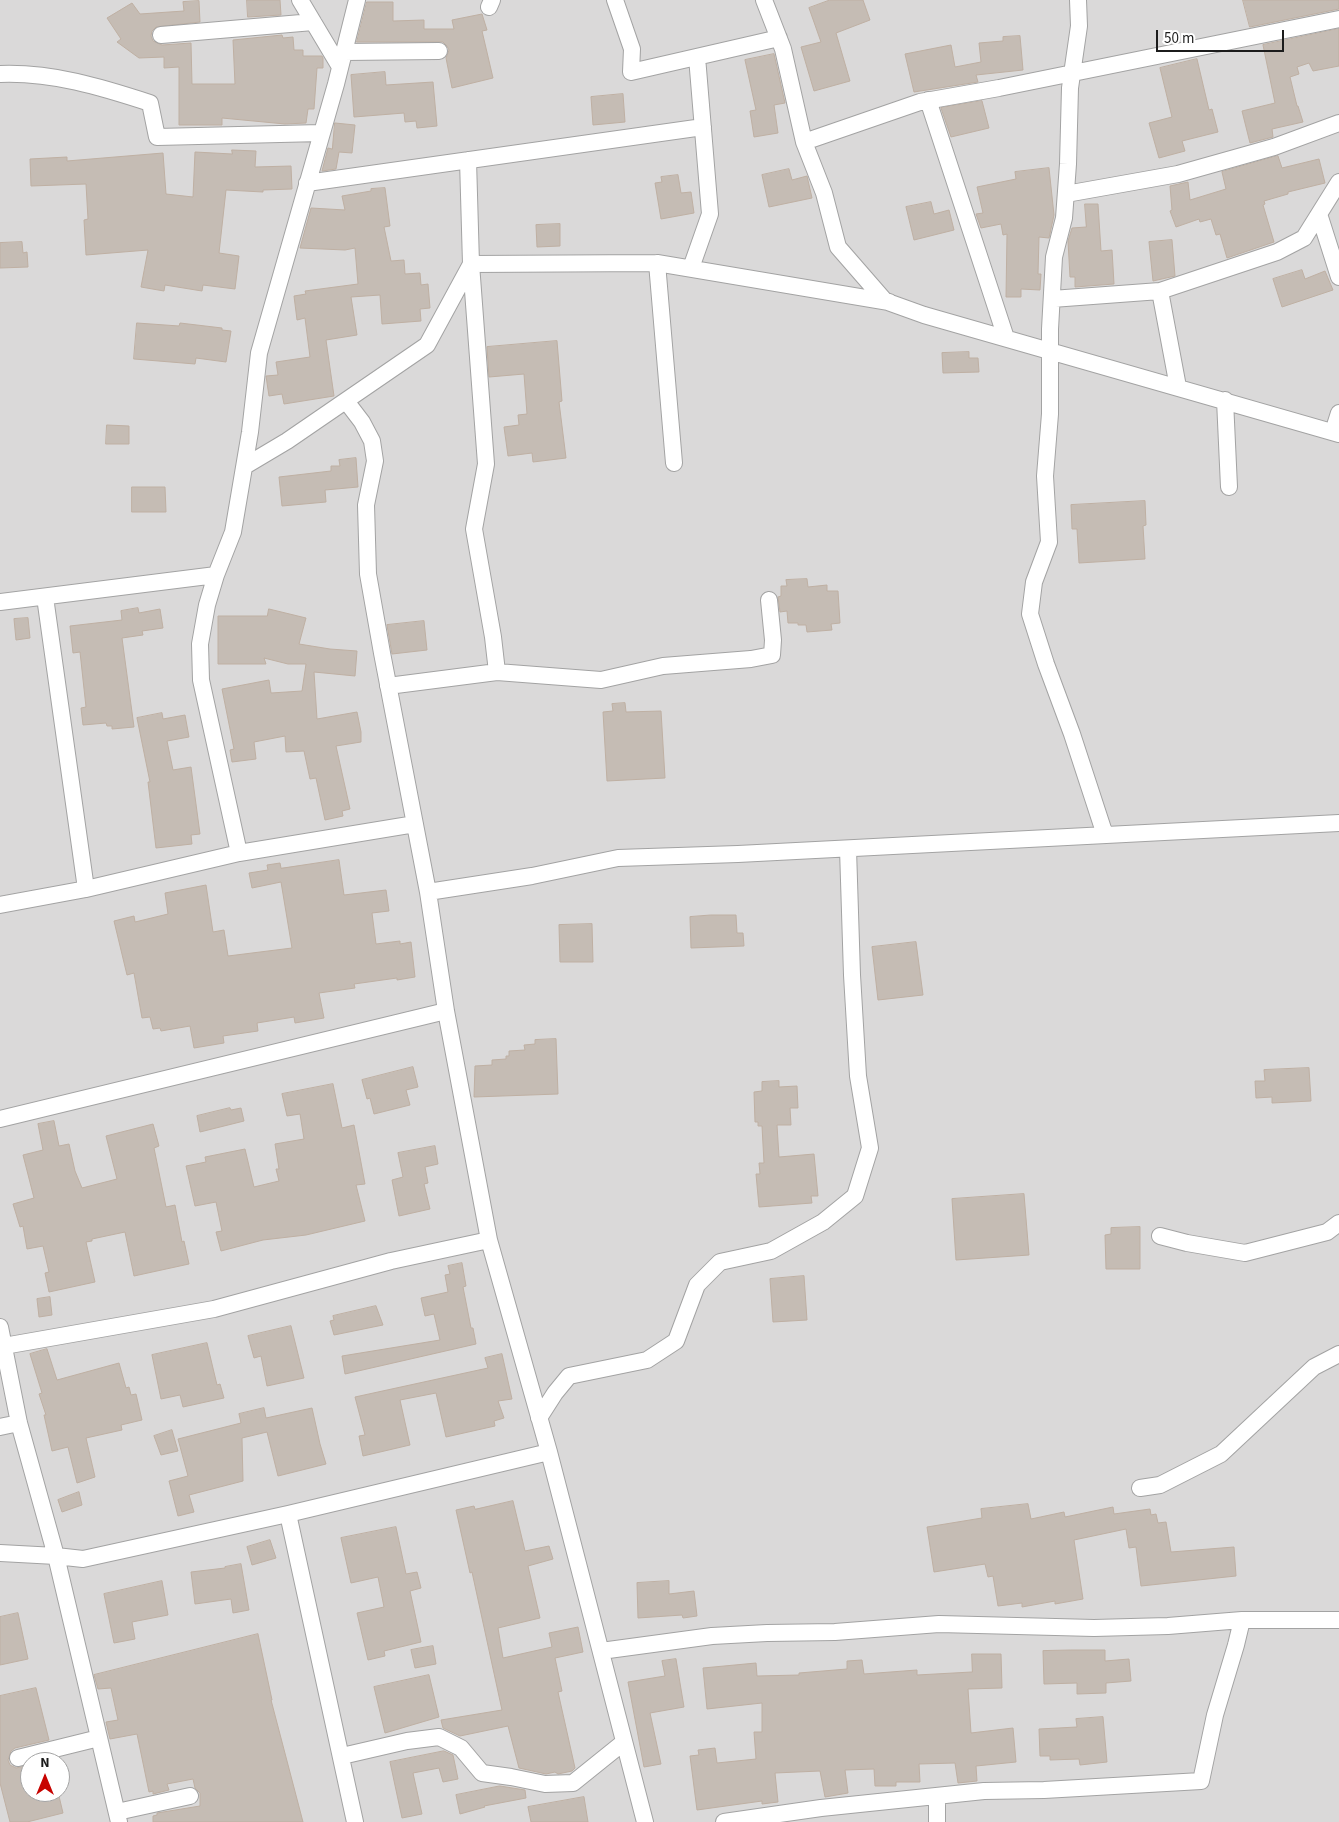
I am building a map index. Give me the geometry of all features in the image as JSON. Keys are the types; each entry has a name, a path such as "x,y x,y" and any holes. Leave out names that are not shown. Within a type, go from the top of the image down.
{"street":[{"path":"300,0 313,22 342,60"},
{"path":"239,853 201,680 200,644 207,605 216,574 233,532 245,466 259,353 342,60 357,0"},
{"path":"615,0 632,48 631,72 779,38"},
{"path":"764,0 784,49 804,142 824,193 838,247 884,301 924,315 1336,433 1339,413"},
{"path":"1078,0 1079,26 1070,88 1064,218 1054,258 1050,351 1050,414 1045,476 1049,542 1034,582 1030,614 1105,836"},
{"path":"804,142 928,100 1339,19"},
{"path":"161,35 313,22"},
{"path":"342,60 439,51"},
{"path":"691,268 710,214 697,57"},
{"path":"0,74 22,73 86,83 150,103 158,137 321,133"},
{"path":"928,100 1006,338"},
{"path":"1066,194 1178,174 1274,147 1339,123"},
{"path":"307,183 703,127"},
{"path":"468,160 471,264 486,464 474,529 493,637 497,672"},
{"path":"1052,299 1160,291 1277,252 1304,238 1339,182"},
{"path":"1319,214 1339,277"},
{"path":"471,264 657,263 890,303"},
{"path":"657,263 674,463"},
{"path":"245,466 288,441 427,345 471,264"},
{"path":"1160,291 1178,387"},
{"path":"1225,400 1228,487"},
{"path":"346,401 362,422 372,441 375,460 366,505 368,574 428,892 446,1011 488,1240 549,1452 645,1822"},
{"path":"0,602 216,574"},
{"path":"45,597 86,889"},
{"path":"388,686 497,672 601,680 663,666 751,659 772,655 773,640 769,600"},
{"path":"428,892 532,876 618,858 848,849 1339,823"},
{"path":"0,905 86,889 239,853 415,824"},
{"path":"539,1418 555,1393 569,1376 647,1360 676,1341 697,1284 720,1262 770,1250 823,1222 854,1196 870,1148 858,1076 852,975 848,849"},
{"path":"0,1119 446,1011"},
{"path":"1160,1236 1187,1243 1245,1253 1327,1232 1339,1223"},
{"path":"4,1346 214,1309 391,1261 488,1240"},
{"path":"0,1327 19,1423 56,1556 118,1817 190,1796"},
{"path":"1140,1488 1160,1485 1221,1454 1314,1367 1339,1354"},
{"path":"0,1427 19,1423"},
{"path":"0,1553 83,1559 288,1514 549,1452"},
{"path":"288,1514 356,1822"},
{"path":"601,1651 712,1636 835,1632 939,1624 1104,1628 1168,1626 1242,1620 1339,1620"},
{"path":"724,1822 821,1808 984,1791 1044,1790 1201,1781 1215,1715 1242,1620"},
{"path":"342,1756 407,1741 439,1737 461,1748 482,1773 545,1784 573,1783 624,1742"},
{"path":"18,1758 99,1738"},
{"path":"937,1796 937,1822"}],"shaded area":[{"path":"0,0 1339,0 1339,1822 0,1822"}],"building":[{"path":"247,0 280,0 281,15 248,17"},
{"path":"830,0 863,0 870,20 836,33 850,81 814,91 801,47 821,42 809,8"},
{"path":"1243,0 1339,0 1339,9 1250,27"},
{"path":"199,1 200,22 156,27 152,31 153,41 162,45 191,43 192,84 235,84 233,40 282,35 283,38 293,37 294,50 303,50 303,56 322,56 323,58 323,68 317,68 314,109 308,109 306,123 285,124 222,118 222,125 179,125 179,67 164,68 164,57 139,58 117,42 121,39 107,18 132,3 140,14 184,11 183,2"},
{"path":"367,2 393,2 393,21 424,20 424,29 454,29 452,20 482,14 487,30 482,31 493,78 452,88 446,58 449,50 443,42 357,42"},
{"path":"1339,29 1339,66 1313,71 1309,63 1297,67 1299,74 1290,77 1303,122 1272,129 1273,137 1250,143 1242,111 1275,103 1263,45"},
{"path":"1020,36 1023,70 976,75 978,82 914,92 905,54 951,45 955,67 981,62 979,43 1003,41 1003,37"},
{"path":"774,54 785,103 774,105 778,133 754,137 750,111 756,110 745,60"},
{"path":"1197,59 1209,110 1212,109 1218,132 1182,141 1185,151 1159,158 1149,123 1172,117 1160,68"},
{"path":"385,72 386,85 433,82 437,126 417,128 416,121 405,122 404,113 354,117 351,75"},
{"path":"623,94 625,122 593,125 591,97"},
{"path":"982,101 989,128 951,137 941,108"},
{"path":"335,123 355,125 352,153 339,152 336,169 322,171 328,148 332,149"},
{"path":"232,150 256,151 255,167 291,166 292,189 263,190 263,192 226,190 219,253 239,256 235,289 203,285 202,291 165,285 164,291 141,287 148,250 86,255 84,220 88,219 86,184 31,186 30,159 67,157 67,161 163,153 166,194 193,197 195,152 232,154"},
{"path":"1278,156 1282,168 1319,159 1325,183 1288,192 1288,194 1264,201 1265,204 1263,205 1274,242 1227,258 1220,234 1216,235 1211,219 1200,222 1199,219 1176,227 1170,211 1172,210 1170,186 1188,182 1190,200 1226,189 1222,172"},
{"path":"1049,168 1054,215 1049,238 1039,237 1038,274 1041,274 1040,290 1021,289 1021,297 1006,297 1007,234 1003,235 1001,224 981,228 976,214 983,213 977,187 1016,179 1015,172"},
{"path":"789,169 792,180 807,176 812,198 769,207 762,175"},
{"path":"678,175 681,193 691,192 694,213 661,219 655,183 662,182 661,177"},
{"path":"385,188 390,226 384,227 391,261 404,260 405,274 420,273 421,285 428,284 430,308 420,309 421,321 382,324 380,295 351,297 357,335 326,340 334,396 284,404 282,394 269,396 266,376 278,375 276,362 310,357 305,318 297,320 294,296 306,294 305,291 358,284 355,248 345,250 300,248 311,208 345,210 342,196 371,191 371,189"},
{"path":"931,202 934,214 949,210 954,230 914,240 906,207"},
{"path":"1085,204 1098,204 1101,251 1112,250 1114,284 1075,287 1075,277 1070,277 1068,241 1072,228 1086,227"},
{"path":"560,224 560,246 537,247 536,225"},
{"path":"1172,240 1175,276 1153,281 1149,242"},
{"path":"22,242 23,253 27,252 28,267 0,268 0,243"},
{"path":"1302,270 1305,279 1325,271 1333,290 1282,307 1273,279"},
{"path":"137,323 179,326 180,323 222,328 222,330 231,331 226,362 196,358 195,364 134,359"},
{"path":"557,341 562,401 559,402 566,458 533,462 532,453 508,456 504,427 519,425 518,415 527,414 524,374 489,377 487,347"},
{"path":"969,352 969,358 978,358 979,372 943,373 942,353"},
{"path":"107,425 129,426 129,444 106,444"},
{"path":"356,458 358,487 325,490 326,502 282,506 279,477 331,471 331,466 340,466 339,460"},
{"path":"132,487 165,487 166,512 132,512"},
{"path":"1145,501 1146,525 1143,526 1145,559 1079,563 1077,529 1072,529 1071,505"},
{"path":"807,579 808,587 827,585 827,591 838,591 840,623 831,624 832,630 807,632 806,625 788,623 787,611 780,612 778,597 781,596 781,586 787,586 786,580"},
{"path":"138,608 139,613 160,609 163,628 142,631 143,635 122,638 134,727 112,729 112,726 107,726 106,723 83,725 81,708 86,707 80,652 73,653 70,626 122,620 121,611"},
{"path":"269,609 306,618 299,644 357,651 355,676 314,672 317,719 357,712 361,742 336,746 350,809 342,811 343,816 325,820 316,778 310,779 304,751 286,752 285,736 254,742 256,759 232,762 230,750 234,749 222,689 269,680 271,693 302,691 306,664 288,664 264,658 266,664 218,664 218,616 267,616"},
{"path":"28,618 30,638 16,640 14,619"},
{"path":"424,621 427,650 392,654 387,625"},
{"path":"625,703 626,712 661,711 665,778 607,781 603,712 613,711 612,704"},
{"path":"162,713 163,719 185,715 189,737 167,741 173,770 191,767 200,834 191,835 192,844 156,848 148,782 150,782 137,718"},
{"path":"339,860 344,895 386,890 389,911 372,913 376,944 400,941 400,944 411,942 415,977 354,984 355,988 319,993 324,1018 295,1023 294,1017 257,1023 258,1031 223,1036 224,1043 194,1048 190,1026 161,1031 160,1028 153,1029 150,1017 142,1018 134,973 127,975 114,921 134,916 135,922 168,914 165,893 206,885 213,932 224,930 228,956 292,948 281,882 252,888 249,873 268,870 267,865 280,863 281,868"},
{"path":"736,915 737,933 743,933 744,946 691,948 690,917"},
{"path":"592,924 593,962 560,962 559,925"},
{"path":"916,942 923,995 878,1000 872,947"},
{"path":"556,1039 558,1094 474,1097 475,1066 492,1065 492,1060 506,1059 506,1056 509,1056 509,1051 525,1050 524,1045 535,1044 535,1040"},
{"path":"413,1067 418,1087 406,1090 410,1105 374,1114 370,1098 367,1099 362,1080"},
{"path":"1309,1068 1311,1101 1272,1103 1272,1097 1256,1098 1255,1081 1265,1081 1264,1070"},
{"path":"779,1081 779,1087 797,1086 798,1108 790,1108 791,1125 777,1125 779,1157 814,1154 818,1196 811,1196 812,1203 759,1207 756,1174 760,1174 759,1163 764,1163 762,1126 758,1126 758,1122 755,1122 754,1092 762,1091 762,1082"},
{"path":"333,1084 342,1128 354,1125 365,1184 356,1185 365,1221 306,1235 263,1240 221,1251 216,1232 222,1231 216,1202 195,1206 186,1166 206,1162 205,1157 245,1149 254,1187 279,1181 276,1169 279,1169 275,1144 304,1139 300,1114 287,1116 282,1094"},
{"path":"230,1108 231,1110 241,1108 244,1121 200,1132 197,1116"},
{"path":"54,1121 59,1146 69,1144 75,1171 82,1188 117,1179 106,1136 153,1124 159,1146 154,1148 166,1207 175,1205 182,1242 184,1241 189,1264 134,1276 125,1232 86,1242 95,1282 49,1292 45,1273 49,1272 43,1246 27,1249 23,1226 20,1227 13,1204 34,1198 23,1155 43,1150 38,1124"},
{"path":"435,1146 438,1164 425,1167 428,1183 424,1184 430,1209 399,1216 392,1180 403,1177 398,1153"},
{"path":"1024,1194 1029,1255 956,1260 952,1199"},
{"path":"1140,1227 1140,1269 1106,1269 1105,1235 1111,1234 1111,1228"},
{"path":"462,1263 466,1286 463,1287 476,1344 345,1374 342,1356 440,1340 434,1314 425,1316 421,1298 448,1292 445,1275 450,1274 448,1266"},
{"path":"804,1276 807,1320 773,1322 770,1279"},
{"path":"50,1297 52,1315 39,1317 37,1299"},
{"path":"376,1306 383,1325 334,1335 330,1321 334,1320 333,1316"},
{"path":"291,1326 304,1378 267,1386 261,1356 254,1358 248,1336"},
{"path":"207,1343 217,1385 220,1384 224,1398 183,1407 180,1395 161,1399 152,1355"},
{"path":"47,1349 57,1380 119,1363 126,1388 129,1387 131,1395 136,1394 142,1420 121,1425 122,1430 86,1438 95,1477 77,1483 68,1447 52,1451 44,1415 46,1415 39,1394 42,1393 30,1354"},
{"path":"502,1354 512,1399 498,1401 504,1418 494,1421 495,1426 446,1437 436,1393 400,1400 410,1445 363,1456 359,1436 365,1435 355,1397 488,1368 485,1358"},
{"path":"264,1408 266,1418 312,1408 326,1464 278,1476 267,1432 242,1438 243,1481 189,1495 194,1512 178,1516 169,1481 188,1476 178,1439 241,1423 239,1414"},
{"path":"172,1430 178,1451 161,1455 154,1436"},
{"path":"79,1492 82,1505 62,1512 58,1500"},
{"path":"513,1501 525,1551 549,1546 553,1559 528,1566 540,1618 498,1628 503,1658 552,1647 549,1633 578,1627 583,1652 555,1658 562,1691 558,1692 575,1768 572,1771 558,1774 555,1772 546,1774 519,1768 508,1726 460,1736 443,1728 441,1720 502,1710 472,1572 470,1573 456,1510 474,1506 475,1509"},
{"path":"1028,1504 1031,1519 1064,1512 1065,1517 1113,1507 1114,1514 1150,1509 1151,1515 1156,1514 1158,1523 1166,1522 1171,1552 1234,1547 1236,1576 1141,1586 1136,1547 1129,1548 1126,1529 1074,1540 1083,1599 1055,1604 1055,1601 1022,1607 1022,1603 998,1606 993,1576 988,1577 985,1564 934,1572 927,1527 982,1518 981,1509"},
{"path":"396,1527 406,1574 417,1572 421,1588 410,1591 421,1642 384,1651 385,1656 368,1660 357,1613 384,1607 378,1577 351,1583 341,1538"},
{"path":"270,1540 276,1558 252,1565 247,1547"},
{"path":"241,1564 249,1610 233,1613 231,1599 195,1604 191,1572"},
{"path":"162,1581 168,1615 132,1622 135,1639 114,1643 104,1594"},
{"path":"669,1581 669,1594 694,1591 697,1616 683,1618 682,1615 638,1618 637,1583"},
{"path":"18,1613 28,1659 0,1665 0,1617"},
{"path":"258,1634 271,1700 303,1822 153,1822 153,1816 157,1815 157,1813 200,1806 200,1793 195,1788 193,1779 167,1784 169,1790 153,1794 153,1791 149,1792 137,1734 110,1739 106,1722 118,1720 111,1688 98,1689 94,1675"},
{"path":"433,1646 436,1664 415,1668 411,1650"},
{"path":"1105,1650 1105,1661 1129,1659 1131,1681 1106,1683 1106,1693 1077,1694 1077,1683 1044,1684 1043,1651"},
{"path":"972,1654 1001,1654 1002,1688 968,1689 971,1733 1013,1728 1016,1762 976,1766 977,1781 958,1783 955,1763 919,1764 920,1782 896,1782 896,1786 875,1786 874,1769 845,1770 848,1793 825,1797 820,1771 775,1773 778,1802 762,1804 762,1801 697,1810 690,1756 699,1755 698,1750 715,1748 717,1763 756,1759 754,1732 762,1732 762,1703 707,1709 703,1668 756,1663 757,1676 799,1675 799,1673 847,1669 847,1661 862,1660 864,1674 917,1670 917,1675 972,1672"},
{"path":"676,1659 684,1707 650,1713 661,1764 644,1767 628,1682 665,1676 662,1661"},
{"path":"429,1675 439,1717 385,1733 374,1687"},
{"path":"36,1688 49,1740 15,1748 11,1751 8,1760 10,1765 16,1768 20,1767 20,1802 60,1802 63,1813 27,1822 10,1822 0,1783 0,1696"},
{"path":"1103,1717 1107,1762 1080,1765 1079,1759 1050,1760 1050,1756 1040,1756 1039,1729 1077,1727 1076,1719"},
{"path":"444,1751 453,1755 458,1779 443,1782 439,1768 413,1773 422,1814 402,1818 390,1762"},
{"path":"500,1786 525,1790 526,1798 484,1806 460,1814 456,1795"},
{"path":"584,1797 588,1822 531,1822 528,1807"}]}
